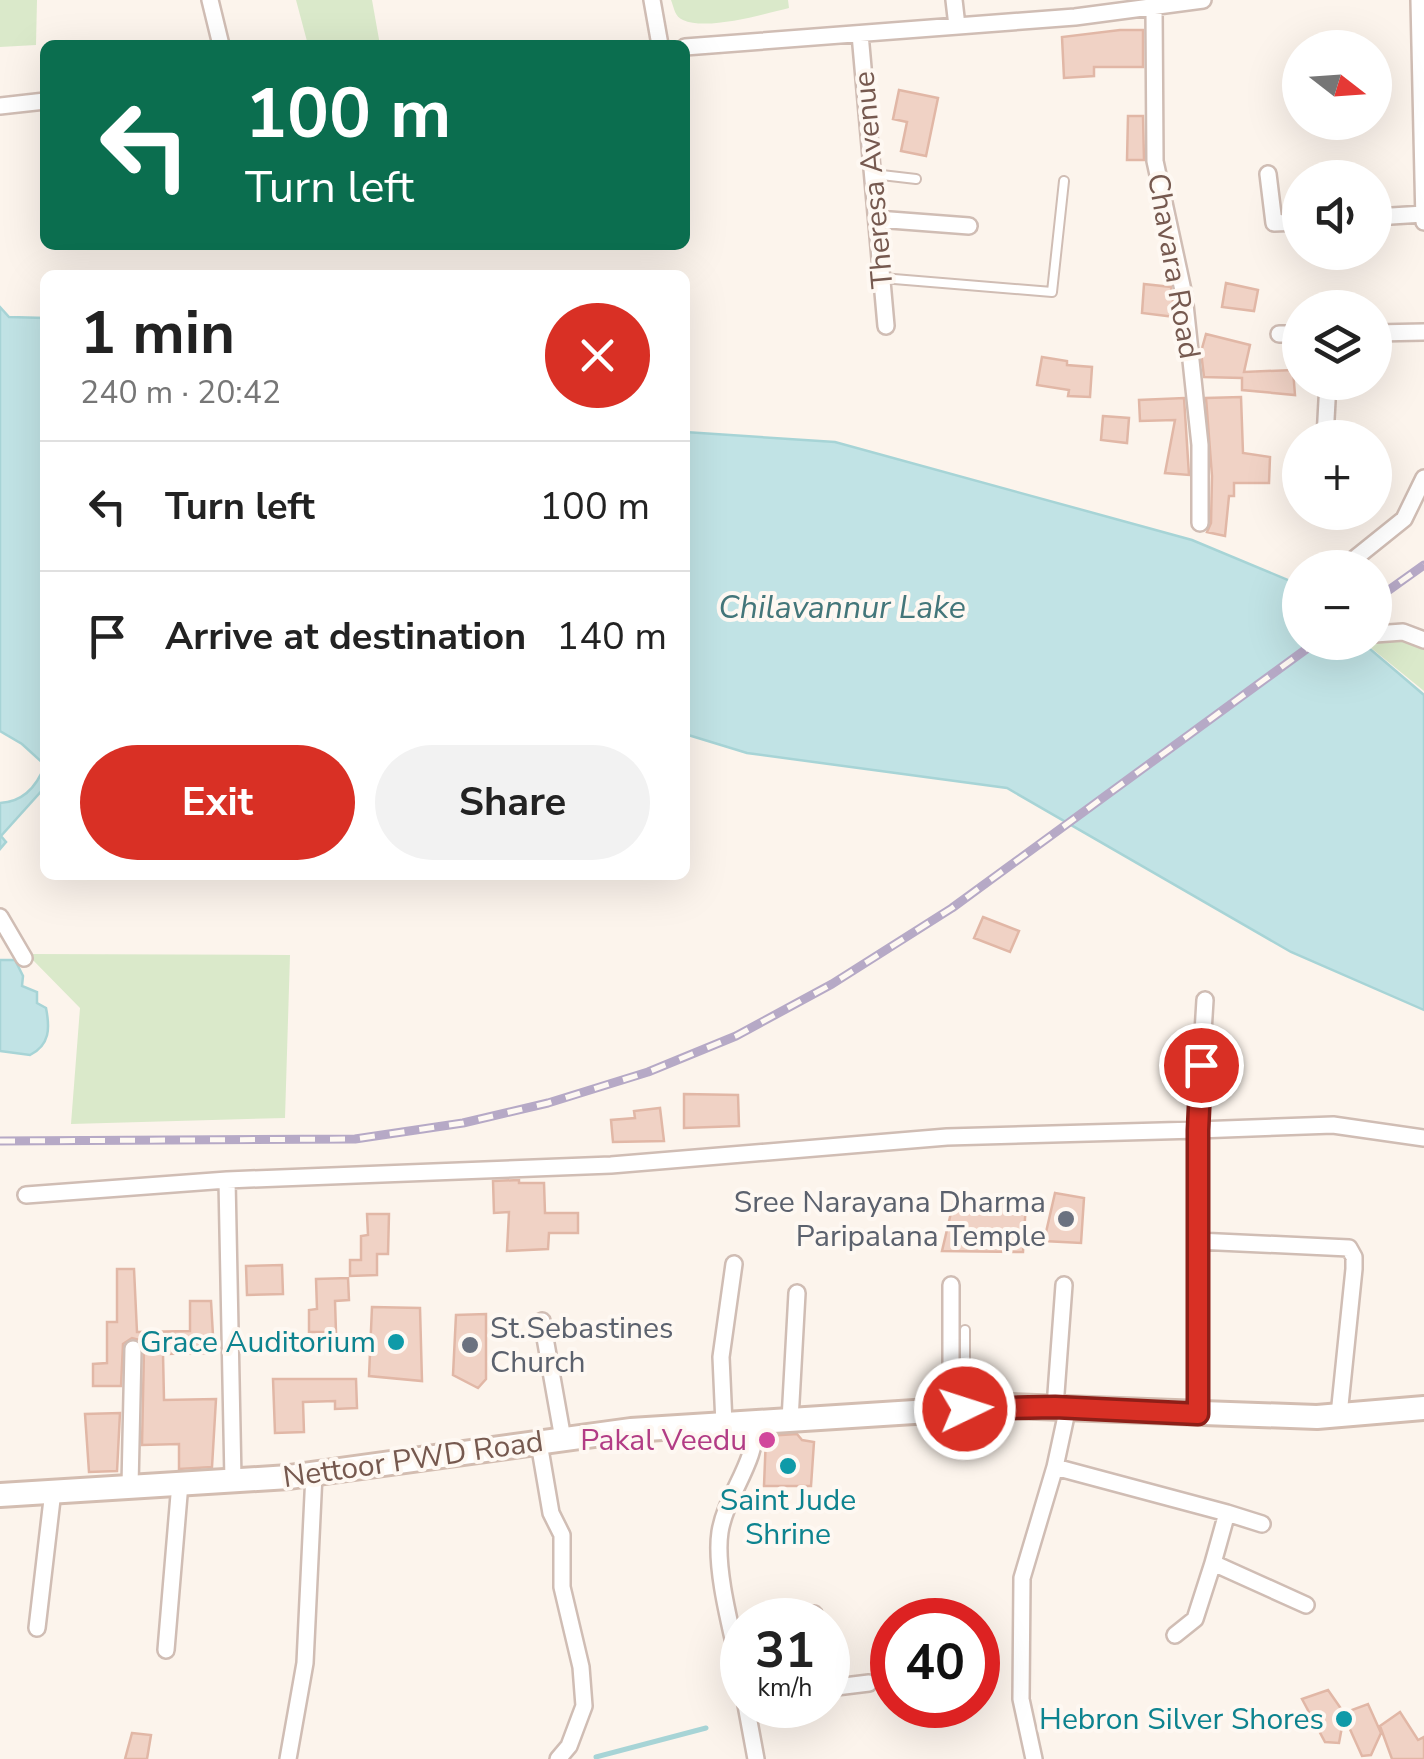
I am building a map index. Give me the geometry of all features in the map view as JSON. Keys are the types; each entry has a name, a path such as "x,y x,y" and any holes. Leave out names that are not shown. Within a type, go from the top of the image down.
{"street":[{"path":"210,0 220,40"},
{"path":"652,0 659,40"},
{"path":"954,0 957,26"},
{"path":"1074,0 1074,17"},
{"path":"690,47 1074,17 1203,0"},
{"path":"1419,0 1424,222"},
{"name":"Chavara Road","path":"1154,8 1156,160 1184,294 1200,445 1200,523"},
{"name":"Theresa Avenue","path":"860,34 886,326"},
{"path":"0,106 40,102"},
{"path":"1268,174 1274,223 1282,223"},
{"path":"1392,216 1424,214"},
{"path":"877,219 968,226"},
{"path":"1392,333 1424,332"},
{"path":"1365,550 1404,519 1424,478"},
{"path":"1392,633 1403,632 1424,640"},
{"path":"0,917 24,958"},
{"path":"1198,1414 1198,1130 1205,1000"},
{"path":"26,1196 227,1180 611,1165 947,1137 1333,1125 1424,1138"},
{"path":"227,1180 232,1480"},
{"path":"1197,1240 1349,1248 1354,1269 1338,1415"},
{"path":"724,1424 723,1322 734,1264"},
{"path":"951,1285 958,1410"},
{"path":"1034,1759 1022,1699 1022,1578 1055,1467 1062,1407 1064,1285"},
{"path":"790,1420 797,1293"},
{"path":"542,1321 563,1439"},
{"path":"130,1486 132,1350"},
{"name":"Nettoor PWD Road","path":"0,1495 314,1474 563,1439 755,1422 1062,1407 1198,1414 1338,1415 1424,1408"},
{"path":"726,1598 720,1532 756,1440 755,1422"},
{"path":"539,1443 551,1513 562,1535 562,1587 577,1648 584,1706 569,1746 558,1759"},
{"path":"1055,1467 1262,1524"},
{"path":"288,1759 305,1662 314,1474"},
{"path":"166,1650 180,1484"},
{"path":"38,1628 52,1491"},
{"path":"1175,1635 1195,1620 1227,1513"},
{"path":"1213,1563 1306,1605"},
{"path":"850,1685 869,1683"},
{"path":"750,1728 756,1759"}],"lane":[{"path":"873,174 916,179"},
{"path":"882,278 1052,292 1064,181"},
{"path":"958,1410 965,1330"}],"green space":[{"path":"0,0 37,0 36,45 0,47"},
{"path":"296,0 372,0 379,40 307,40"},
{"path":"671,0 788,0 789,8 706,24 678,17"},
{"path":"1392,642 1424,649 1424,691 1386,660 1392,660"},
{"path":"27,954 290,955 285,1118 71,1124 80,1008"}],"water":[{"path":"0,307 9,317 40,318 40,760 0,731"},
{"name":"Chilavannur Lake","path":"690,432 835,442 1192,540 1282,578 1282,660 1383,660 1424,695 1424,1010 1291,952 1007,788 747,753 690,736"},
{"path":"40,776 40,793 1,836 6,842 0,849 0,803 16,800"},
{"path":"0,960 15,960 23,976 22,986 37,992 37,1003 46,1008 47,1035 42,1046 30,1055 0,1051"}],"building":[{"path":"1143,30 1143,67 1094,67 1094,76 1064,78 1062,37"},
{"path":"899,90 938,98 926,156 901,151 907,122 893,119"},
{"path":"1128,116 1143,116 1144,160 1127,160"},
{"path":"1226,283 1258,290 1254,311 1222,307"},
{"path":"1144,284 1171,287 1175,317 1142,313"},
{"path":"1206,334 1250,345 1244,372 1282,370 1282,394 1242,390 1242,378 1204,377 1201,352"},
{"path":"1042,357 1092,367 1090,397 1068,396 1069,390 1037,385"},
{"path":"1241,397 1243,453 1270,457 1269,483 1234,483 1225,536 1207,532 1211,523 1212,476 1206,398"},
{"path":"1184,398 1189,475 1165,473 1175,420 1140,421 1139,400"},
{"path":"1103,416 1129,418 1127,443 1101,440"},
{"path":"983,917 1019,931 1010,952 974,938"},
{"path":"684,1094 738,1095 739,1126 684,1128"},
{"path":"660,1108 664,1141 613,1142 611,1120 635,1118 634,1111"},
{"path":"493,1181 544,1183 545,1213 578,1213 578,1233 549,1233 548,1249 507,1251 509,1212 494,1213"},
{"name":"Sree Narayana Dharma Paripalana Temple","path":"1055,1193 1084,1198 1081,1243 1044,1241"},
{"path":"954,1200 1026,1202 1023,1252 942,1251"},
{"path":"367,1214 389,1214 388,1254 377,1254 377,1275 350,1276 350,1260 361,1260 361,1236 368,1235"},
{"path":"282,1265 283,1294 247,1295 246,1266"},
{"path":"117,1269 134,1269 137,1332 190,1331 190,1301 211,1301 214,1353 163,1354 164,1400 216,1399 212,1467 179,1469 179,1444 142,1445 144,1349 140,1340 132,1338 123,1344 121,1386 93,1386 93,1364 107,1363 107,1322 117,1322"},
{"path":"348,1278 349,1300 335,1301 336,1332 309,1332 309,1310 317,1309 316,1279"},
{"name":"Grace Auditorium","path":"372,1307 420,1308 422,1381 369,1376"},
{"name":"St.Sebastines Church","path":"486,1314 486,1379 478,1388 453,1375 456,1315"},
{"path":"273,1379 356,1379 357,1408 335,1409 335,1401 303,1402 304,1432 275,1433"},
{"path":"120,1413 117,1471 89,1472 85,1414"},
{"name":"Saint Jude Shrine","path":"797,1434 802,1440 814,1442 811,1486 764,1486 766,1436"},
{"name":"Hebron Silver Shores","path":"1328,1690 1344,1713 1368,1704 1381,1733 1371,1755 1362,1756 1344,1716 1339,1743 1325,1742 1302,1699"},
{"path":"1400,1712 1418,1740 1424,1737 1424,1759 1392,1759 1380,1726"},
{"path":"132,1733 151,1735 147,1759 125,1759"}],"waterway":[{"path":"596,1757 706,1728"}],"railway":[{"path":"1392,588 1424,565"},
{"path":"0,1141 355,1139 463,1123 548,1103 648,1072 736,1036 832,984 952,908 1291,660"}],"place":[{"name":"Sree Narayana Dharma Paripalana Temple","path":"1066,1219"},
{"name":"Grace Auditorium","path":"396,1342"},
{"name":"St.Sebastines Church","path":"470,1345"},
{"name":"Pakal Veedu","path":"767,1440"},
{"name":"Saint Jude Shrine","path":"788,1466"},
{"name":"Hebron Silver Shores","path":"1344,1719"}],"route":[{"path":"965,1409 1055,1407 1198,1414 1201,1065"}]}
